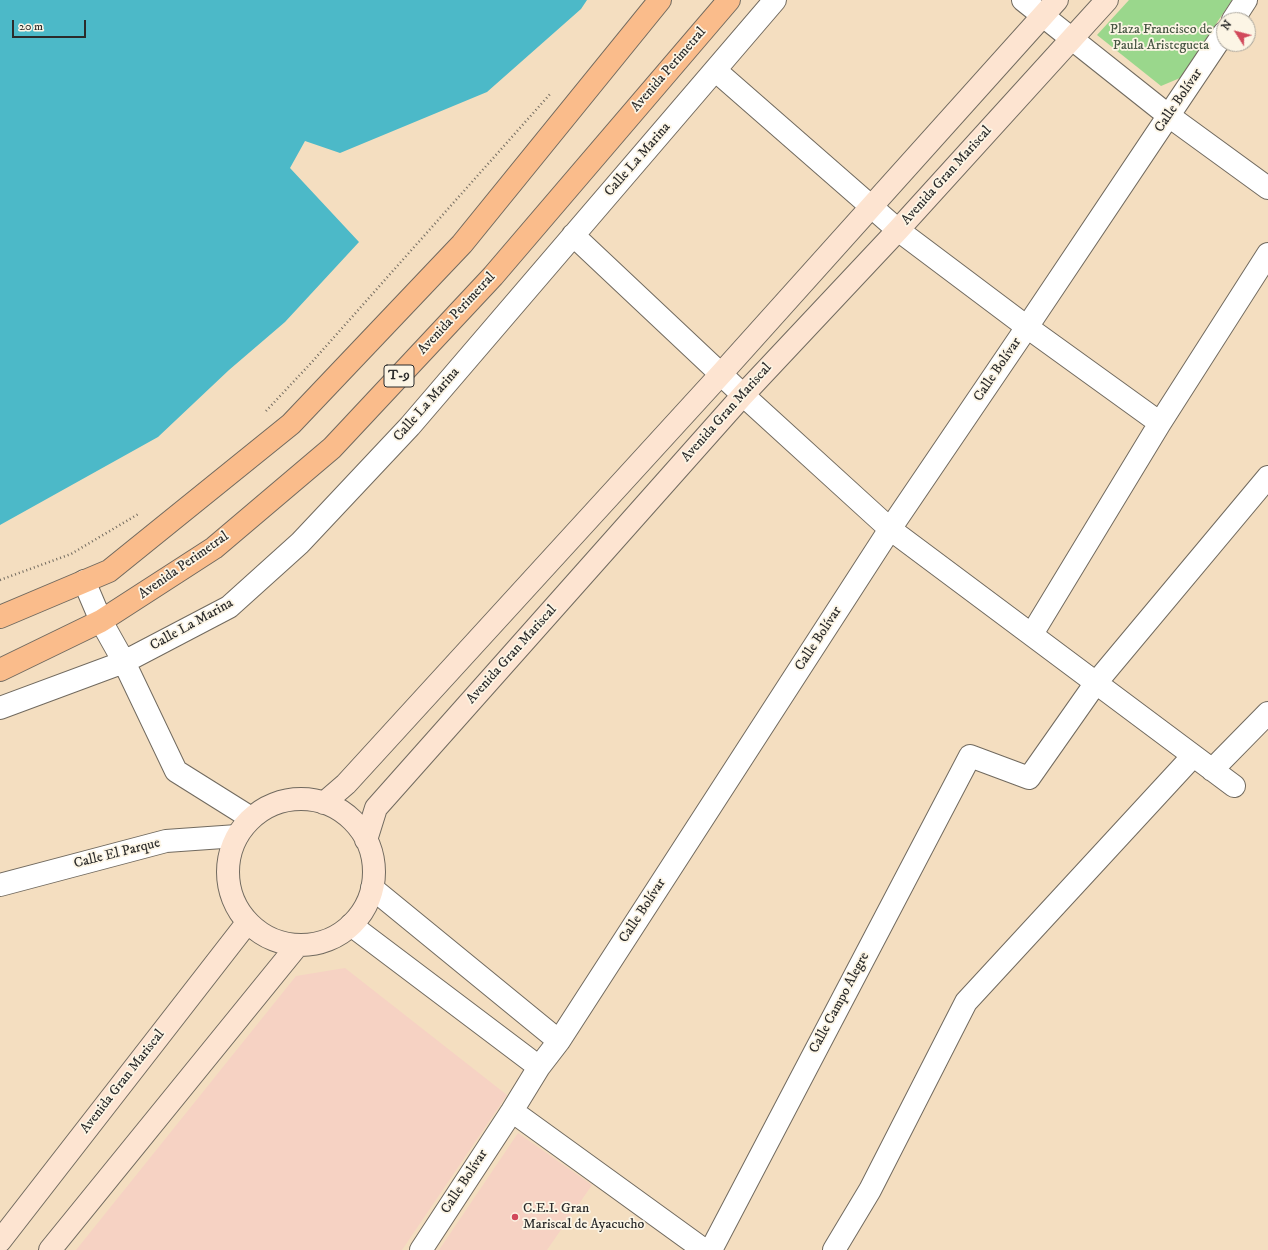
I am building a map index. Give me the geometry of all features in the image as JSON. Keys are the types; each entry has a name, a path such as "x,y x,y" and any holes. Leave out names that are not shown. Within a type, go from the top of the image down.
{"main road":[{"path":"0,617 109,571 291,424 462,244 660,0"},
{"name":"Avenida Perimetral","path":"0,670 101,621 214,548 332,448 493,276 729,0"}],"street":[{"name":"Calle La Marina","path":"0,708 124,662 229,607 300,543 410,426 775,0"},
{"path":"1023,0 1169,116 1268,188"},
{"path":"324,803 346,784 721,374 1057,0"},
{"name":"Avenida Gran Mariscal","path":"366,840 376,808 743,395 898,230 1107,0"},
{"path":"1238,12 1246,0"},
{"name":"Calle Bolívar","path":"421,1250 890,529 1216,45"},
{"path":"715,70 898,230 1027,327 1160,423"},
{"path":"573,236 743,395 890,529 1032,634 1095,684 1234,786"},
{"path":"1032,634 1160,423 1268,254"},
{"path":"1095,684 1268,476"},
{"path":"84,581 101,621 124,662 176,771 251,818"},
{"name":"Calle Campo Alegre","path":"711,1250 970,756 1029,778 1095,684"},
{"path":"1212,770 1268,713"},
{"path":"834,1250 870,1190 966,1002 1193,756"},
{"path":"305,799 324,803 341,811 356,824 366,840 373,863 372,888 364,908 351,925 326,941 297,946 270,939 247,923 231,896 228,866 237,836 251,818 267,807 286,800 305,799"},
{"name":"Calle El Parque","path":"0,885 166,841 237,836"},
{"path":"372,888 558,1041"},
{"name":"Avenida Gran Mariscal","path":"0,1241 247,923"},
{"path":"351,925 539,1067"},
{"path":"50,1250 297,946"},
{"path":"512,1111 704,1250"}],"path":[{"path":"264,413 317,356 555,89"},
{"path":"0,580 71,554 143,512"}],"shaded area":[{"path":"345,968 507,1095 402,1250 76,1250 296,976"},
{"name":"C.E.I. Gran Mariscal de Ayacucho","path":"518,1133 592,1185 547,1250 439,1250"}],"green space":[{"name":"Plaza Francisco de Paula Aristegueta","path":"1129,0 1232,0 1224,12 1216,12 1216,24 1180,78 1161,86 1097,35"}],"water":[{"path":"0,0 587,0 581,9 487,92 340,153 305,141 290,168 359,242 285,322 229,370 158,437 0,525"}],"place":[{"name":"C.E.I. Gran Mariscal de Ayacucho","path":"515,1217"}]}
